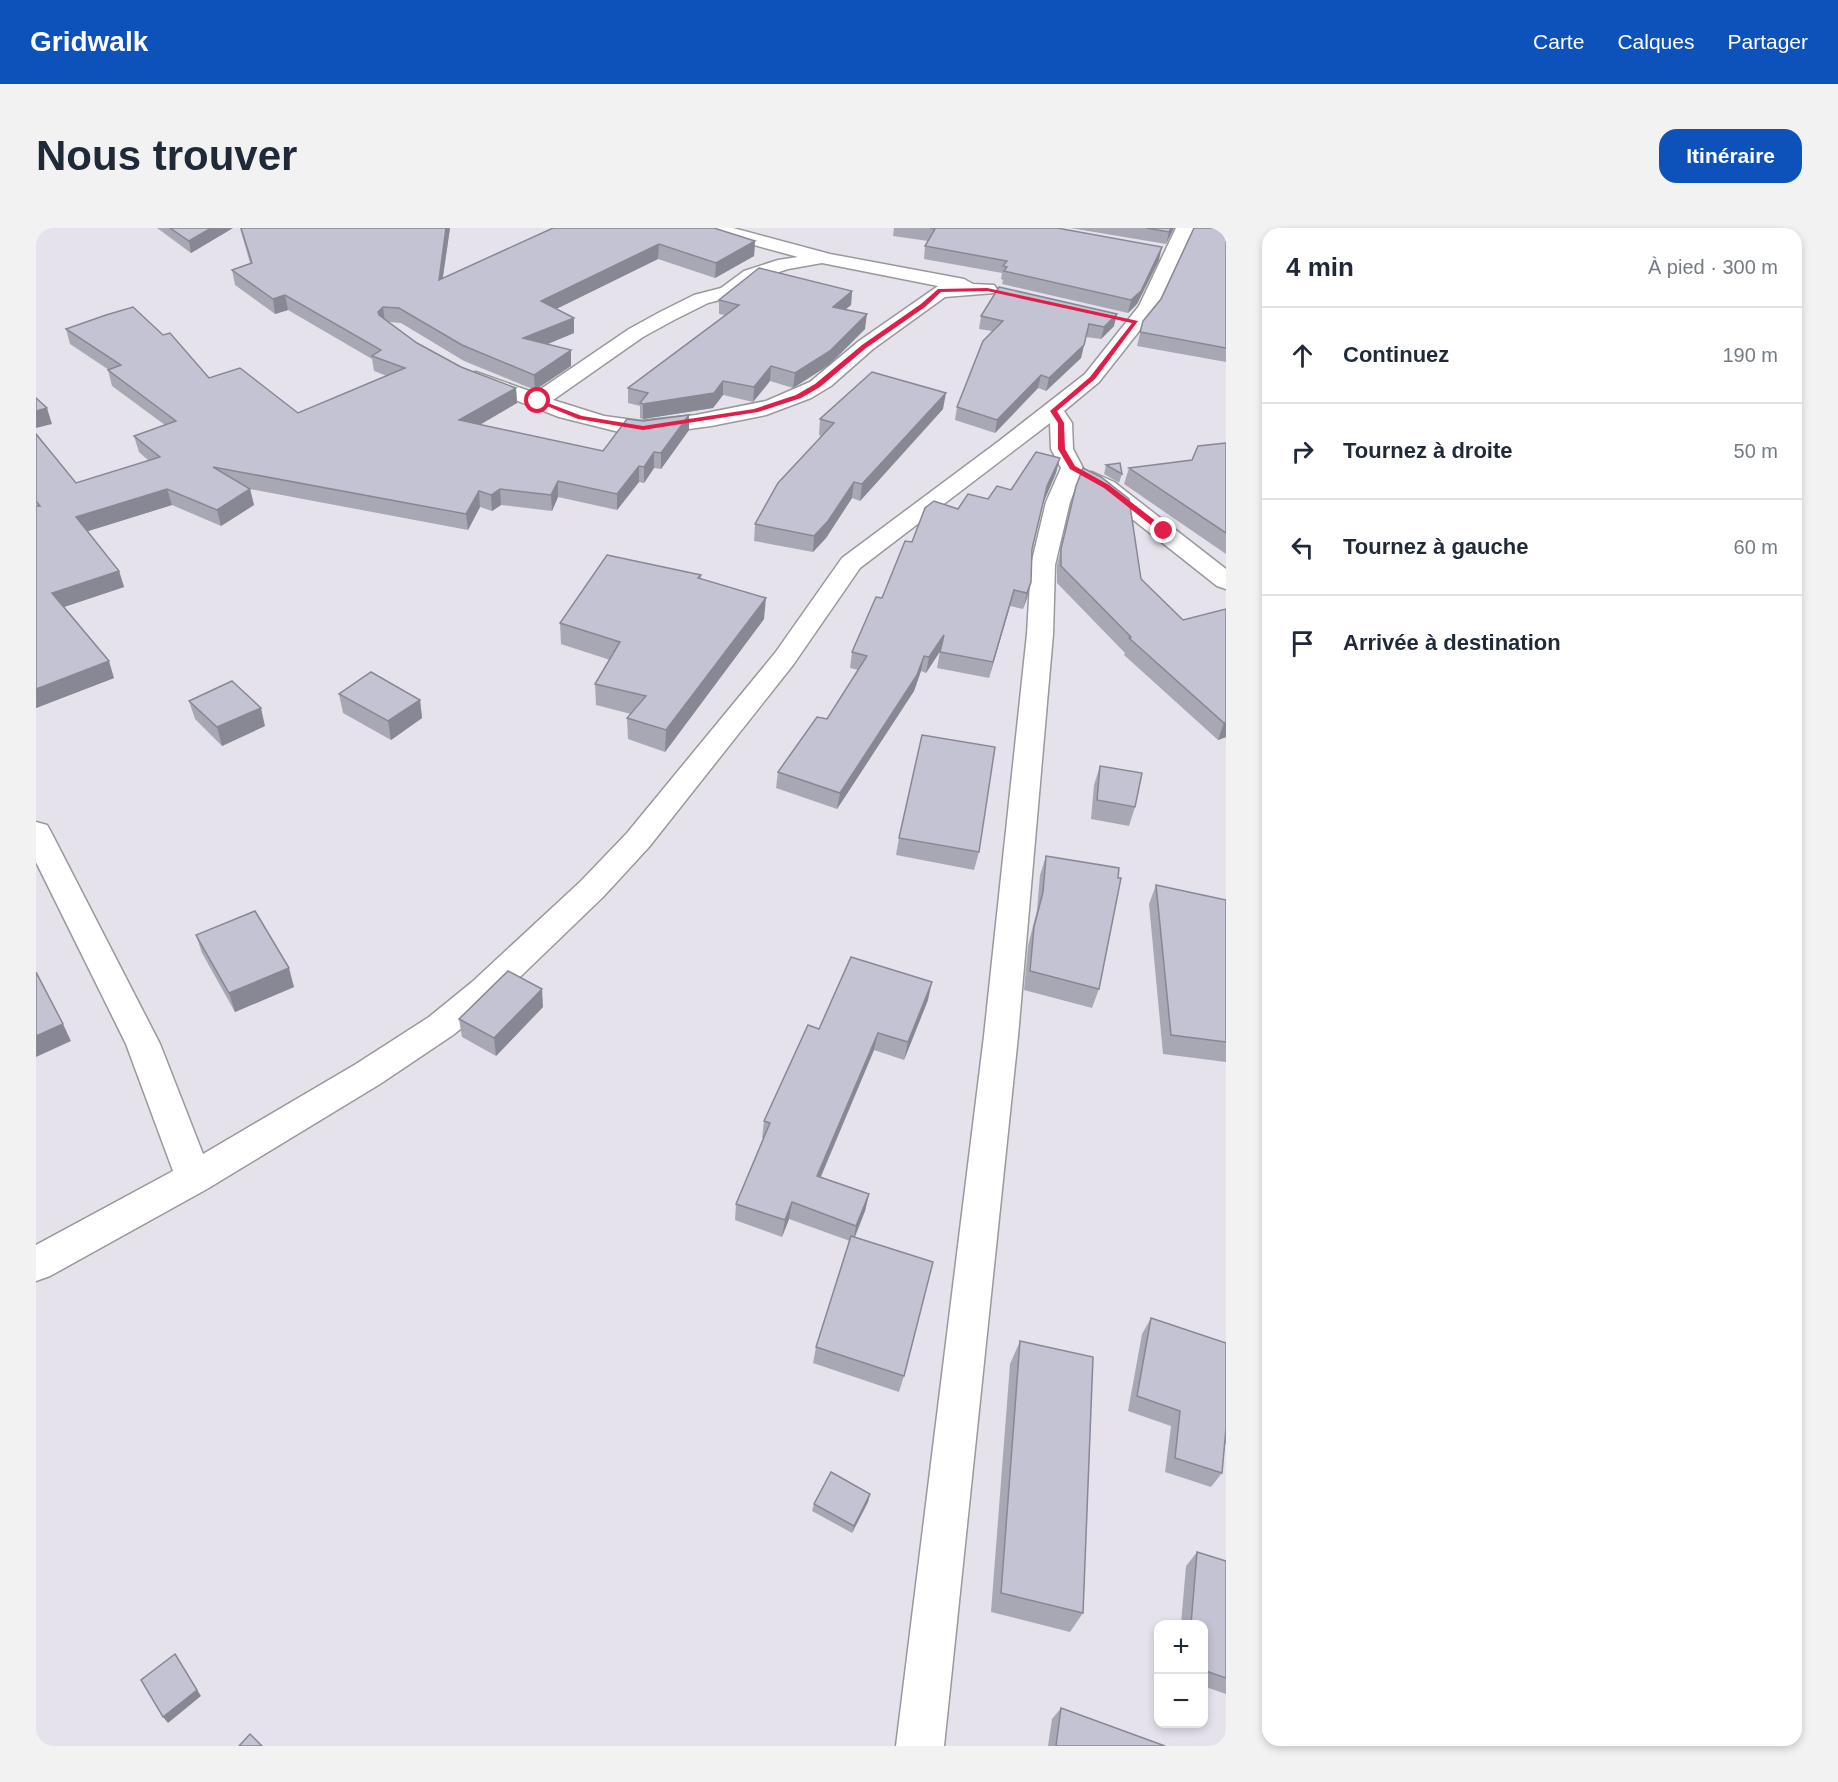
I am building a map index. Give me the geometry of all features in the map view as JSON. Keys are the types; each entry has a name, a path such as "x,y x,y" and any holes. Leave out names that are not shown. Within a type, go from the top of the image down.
{"street":[{"path":"712,228 829,258 1010,294"},
{"path":"36,1264 194,1178 368,1074 441,1026 484,991 592,889 638,840 744,705 784,659 851,563 1053,411 1092,378 1148,307 1185,228"},
{"path":"1150,250 1173,254"},
{"path":"538,401 636,333 667,316 701,300 728,292 752,275 773,267 829,258"},
{"path":"462,371 580,417 643,428 755,411 799,397 818,386 864,346 940,291 987,289"},
{"path":"1113,317 1136,322"},
{"path":"1053,411 1061,423 1062,449 1072,468 1106,487 1226,581"},
{"path":"920,1746 1001,1036 1030,713 1040,633 1043,565 1058,502 1072,468"},
{"path":"36,832 142,1044 194,1178"}],"building":[{"path":"170,228 211,228 189,241"},
{"path":"241,228 446,228 439,280 553,228 714,228 755,241 716,263 659,244 541,301 574,318 523,338 571,350 534,375 462,345 399,308 383,307 378,312 417,343 461,367 516,388 459,420 603,451 627,419 643,421 689,415 661,453 654,452 644,467 639,466 617,494 558,481 551,495 500,489 491,495 479,491 466,514 213,467 250,489 217,510 167,489 76,517 119,571 52,593 109,661 36,689 36,506 40,506 36,501 36,434 76,483 160,457 134,436 176,421 108,370 121,365 66,329 133,307 163,335 170,333 209,378 240,368 298,413 405,368 372,356 381,350 285,295 273,299 232,270 252,263"},
{"path":"930,228 1057,228 1162,247 1141,291 1131,300 1004,271 1007,267 1003,266 1007,261 925,246 935,229"},
{"path":"1146,228 1171,228 1169,232"},
{"path":"1194,228 1226,228 1226,348 1140,332 1143,321 1161,299"},
{"path":"759,268 852,291 833,307 867,314 830,351 795,373 771,366 754,387 723,381 714,393 640,403 648,393 628,388 739,305 719,300"},
{"path":"999,287 1117,314 1104,327 1089,324 1084,345 1049,378 1041,375 997,420 957,407 983,341 1003,321 981,316"},
{"path":"872,372 946,393 862,484 854,482 828,521 814,536 755,524 778,483 834,423 820,419"},
{"path":"36,398 47,408 36,411"},
{"path":"1226,443 1226,533 1129,468 1192,460 1198,446"},
{"path":"1036,452 1060,458 1047,486 1032,549 1031,582 1027,593 1014,590 993,662 940,652 944,635 929,657 924,656 917,675 840,793 778,772 817,717 827,719 867,656 852,652 876,597 882,598 905,541 912,542 925,508 934,501 958,509 968,494 988,499 997,486 1011,490"},
{"path":"1120,463 1122,474 1106,465"},
{"path":"1083,468 1101,477 1129,499 1141,579 1183,620 1226,609 1226,722 1224,723 1129,638 1131,637 1061,566 1061,549 1076,486"},
{"path":"607,555 701,575 698,578 766,598 666,730 627,718 646,696 595,684 620,642 560,623"},
{"path":"371,672 420,700 388,721 339,694"},
{"path":"232,681 261,708 217,727 189,701"},
{"path":"922,735 995,747 979,852 899,838"},
{"path":"1100,766 1142,773 1135,807 1097,800"},
{"path":"1046,856 1119,868 1118,878 1121,878 1099,989 1030,971 1034,927 1043,892"},
{"path":"1156,885 1226,900 1226,1042 1171,1035"},
{"path":"255,911 289,968 229,993 196,935"},
{"path":"851,957 932,982 908,1042 878,1033 817,1176 869,1194 856,1226 792,1202 785,1220 736,1204 770,1123 764,1121 808,1025 819,1029"},
{"path":"508,971 542,989 494,1038 459,1019"},
{"path":"36,972 63,1024 36,1036"},
{"path":"851,1236 933,1262 904,1376 816,1347"},
{"path":"1151,1318 1226,1343 1226,1428 1222,1473 1175,1458 1180,1411 1137,1396"},
{"path":"1020,1341 1093,1357 1083,1613 1001,1593"},
{"path":"831,1472 870,1494 854,1526 814,1504"},
{"path":"1197,1552 1226,1561 1226,1678 1208,1672 1208,1620 1191,1620"},
{"path":"175,1654 197,1690 163,1717 141,1680"},
{"path":"1061,1708 1165,1746 1056,1746"},
{"path":"250,1734 262,1746 239,1746"}],"route":[{"path":"538,401 580,417 625,427 643,428 721,418 755,411 799,397 818,386 864,346 940,291 961,288 987,289 1136,322 1092,378 1053,411 1061,423 1062,449 1072,468 1106,487 1164,531"}]}
